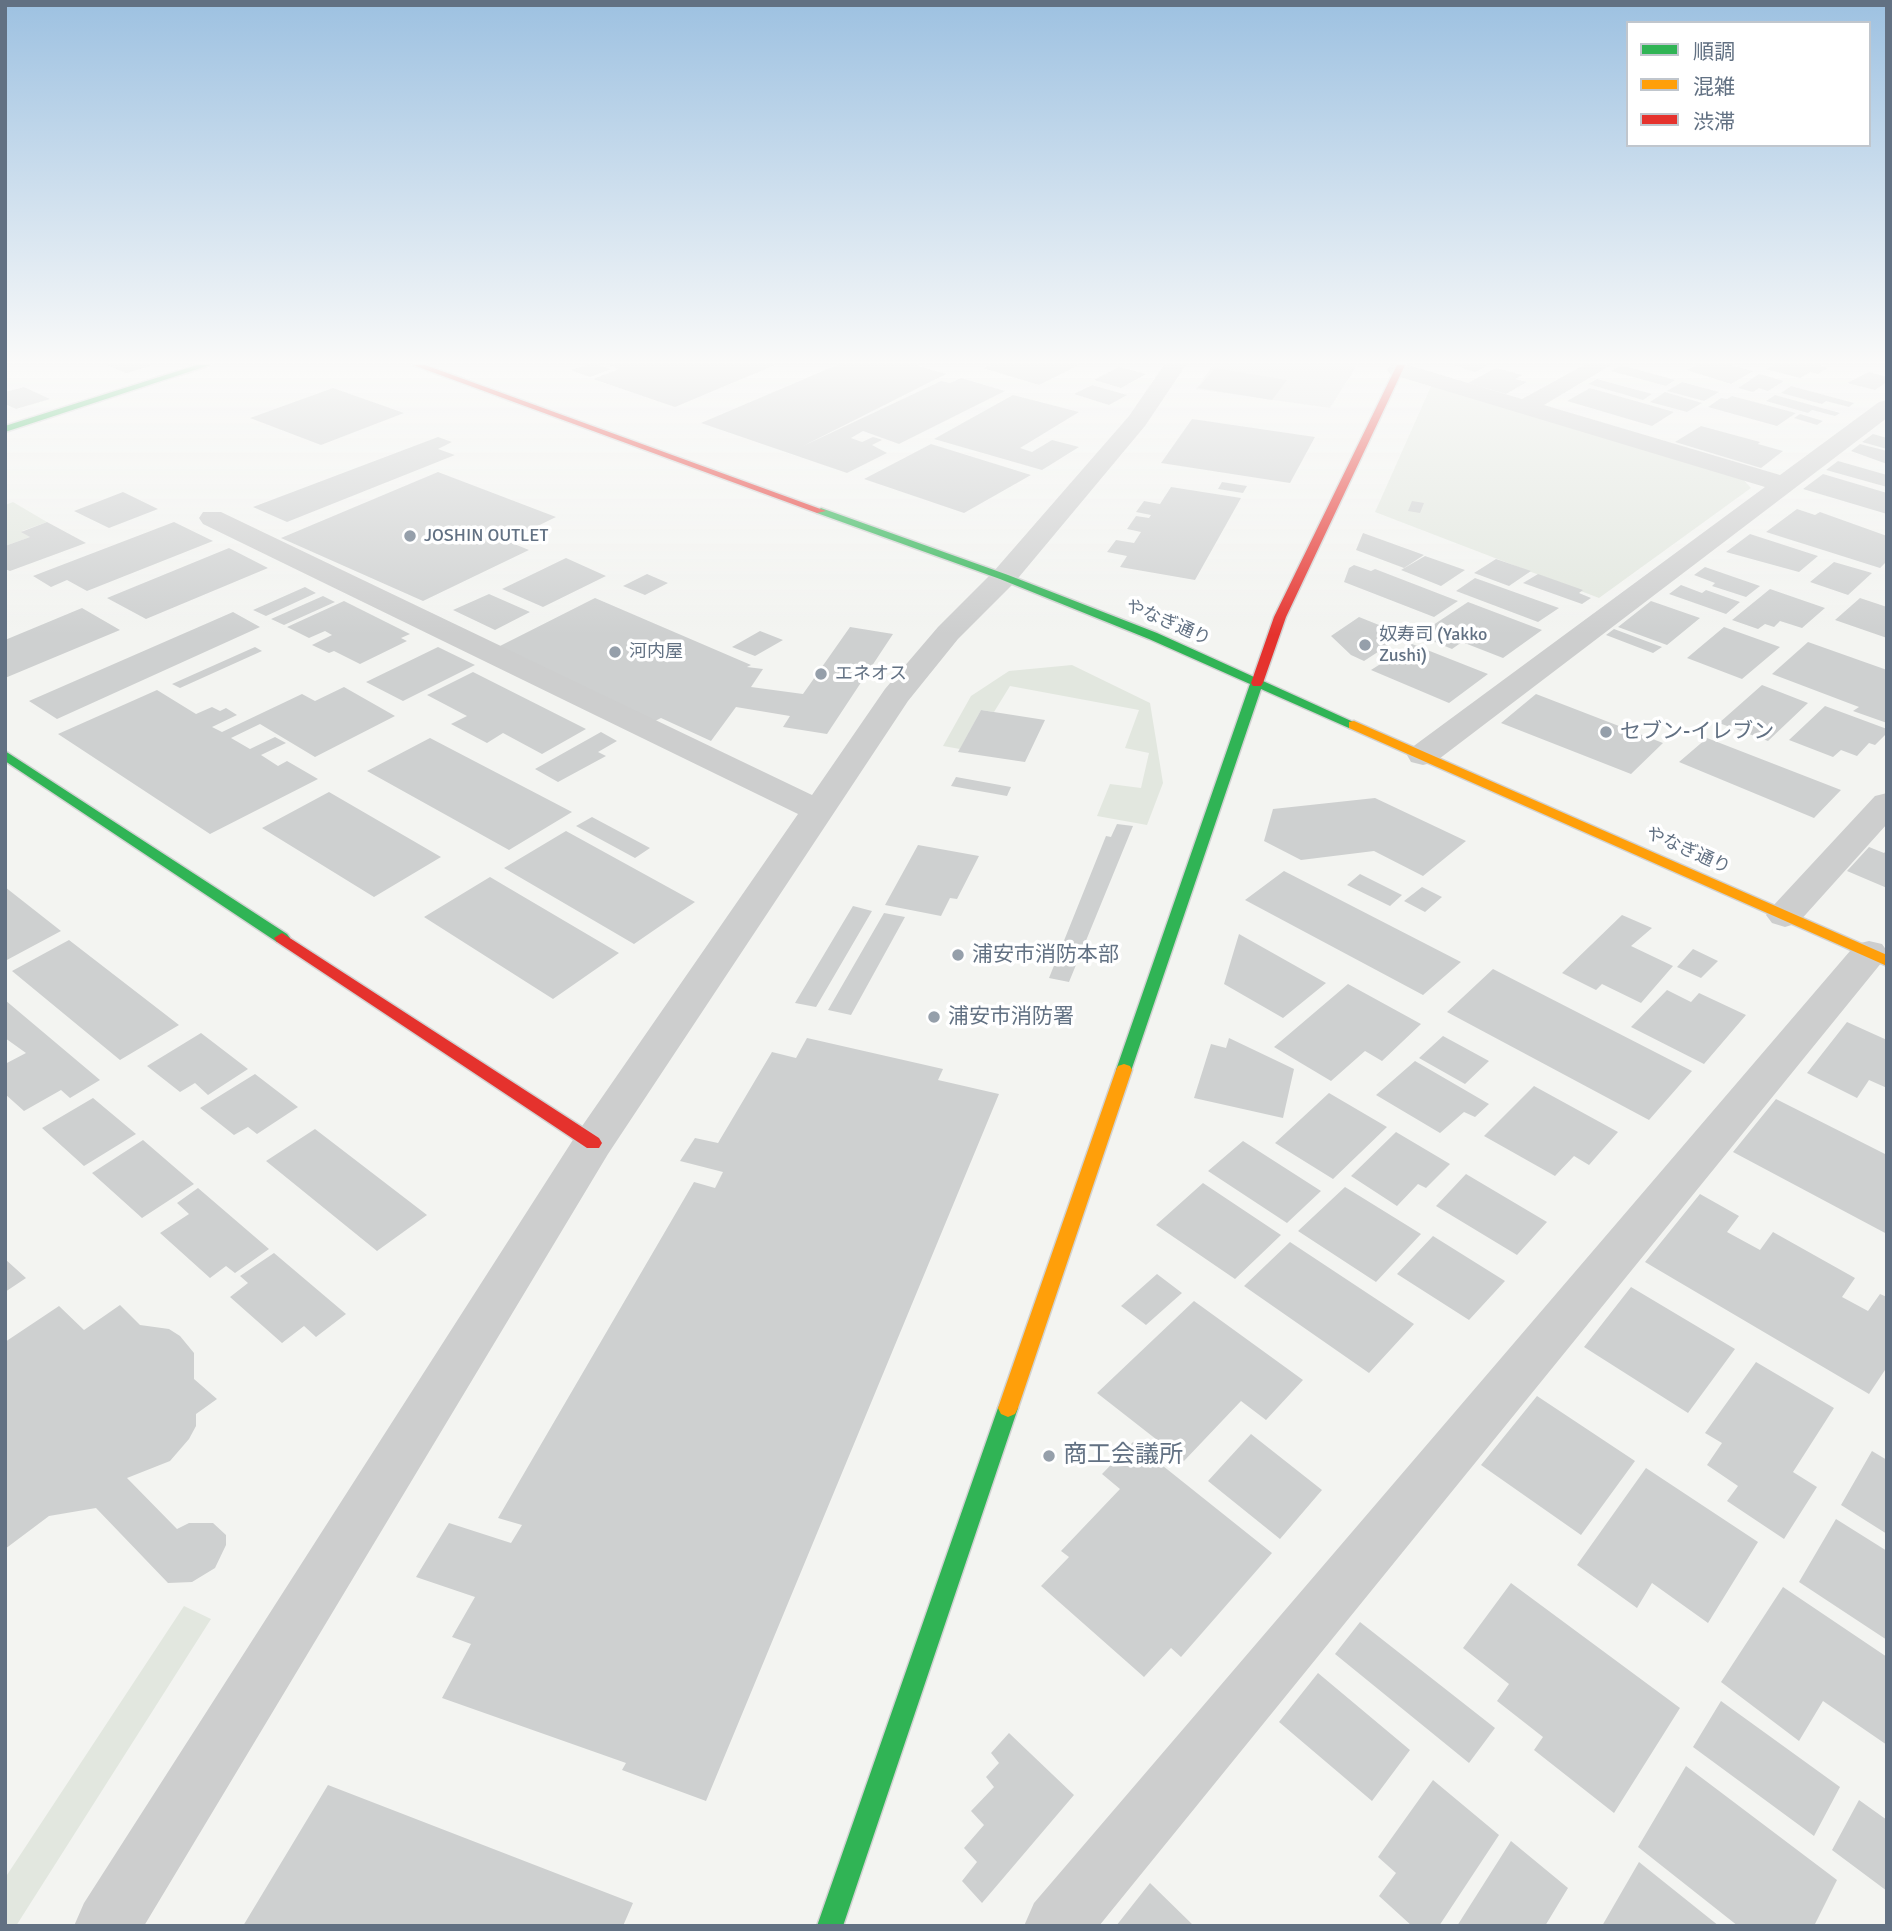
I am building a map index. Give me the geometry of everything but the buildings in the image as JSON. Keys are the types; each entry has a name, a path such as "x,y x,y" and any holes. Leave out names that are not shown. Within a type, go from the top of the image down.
{"street":[{"name":"やなぎ通り","path":"667,455 1004,577 1153,636 1878,957"},
{"path":"107,1926 593,1143 820,813 896,696 948,633 1004,577 1108,455"},
{"path":"830,1926 1288,595 1356,455"},
{"path":"1688,455 1783,484"},
{"path":"1423,755 1822,455"},
{"path":"212,518 820,813"},
{"path":"5,755 22,774 593,1143"},
{"path":"1785,915 1887,803"},
{"path":"1057,1926 1878,957"}],"shaded area":[{"path":"1400,455 1667,455 1742,478 1751,488 1599,598 1375,512"},
{"path":"13,502 47,522 22,531 30,537 5,546 5,505"},
{"path":"1072,665 1150,703 1163,783 1147,825 1097,816 1110,784 1141,788 1149,753 1125,748 1139,710 1010,686 994,712 981,710 960,749 943,746 971,696 1009,671"},
{"path":"184,1606 211,1619 16,1926 5,1926 5,1878"}],"traffic: fast":[{"path":"821,511 1004,577 1153,636 1354,725"},
{"path":"1124,1070 1257,683"},
{"path":"5,755 282,938"},
{"path":"830,1926 1008,1408"}],"traffic: slow":[{"path":"1354,725 1887,961"},
{"path":"1008,1408 1124,1070"}],"traffic: jam":[{"path":"666,455 821,511"},
{"path":"1257,683 1280,617 1358,455"},
{"path":"282,938 593,1143"}],"place":[{"name":"JOSHIN OUTLET","path":"410,536"},
{"name":"奴寿司 (Yakko Zushi)","path":"1365,645"},
{"name":"河内屋","path":"615,652"},
{"name":"エネオス","path":"821,674"},
{"name":"セブン-イレブン","path":"1606,732"},
{"name":"浦安市消防本部","path":"958,955"},
{"name":"浦安市消防署","path":"934,1017"},
{"name":"商工会議所","path":"1049,1456"}]}
